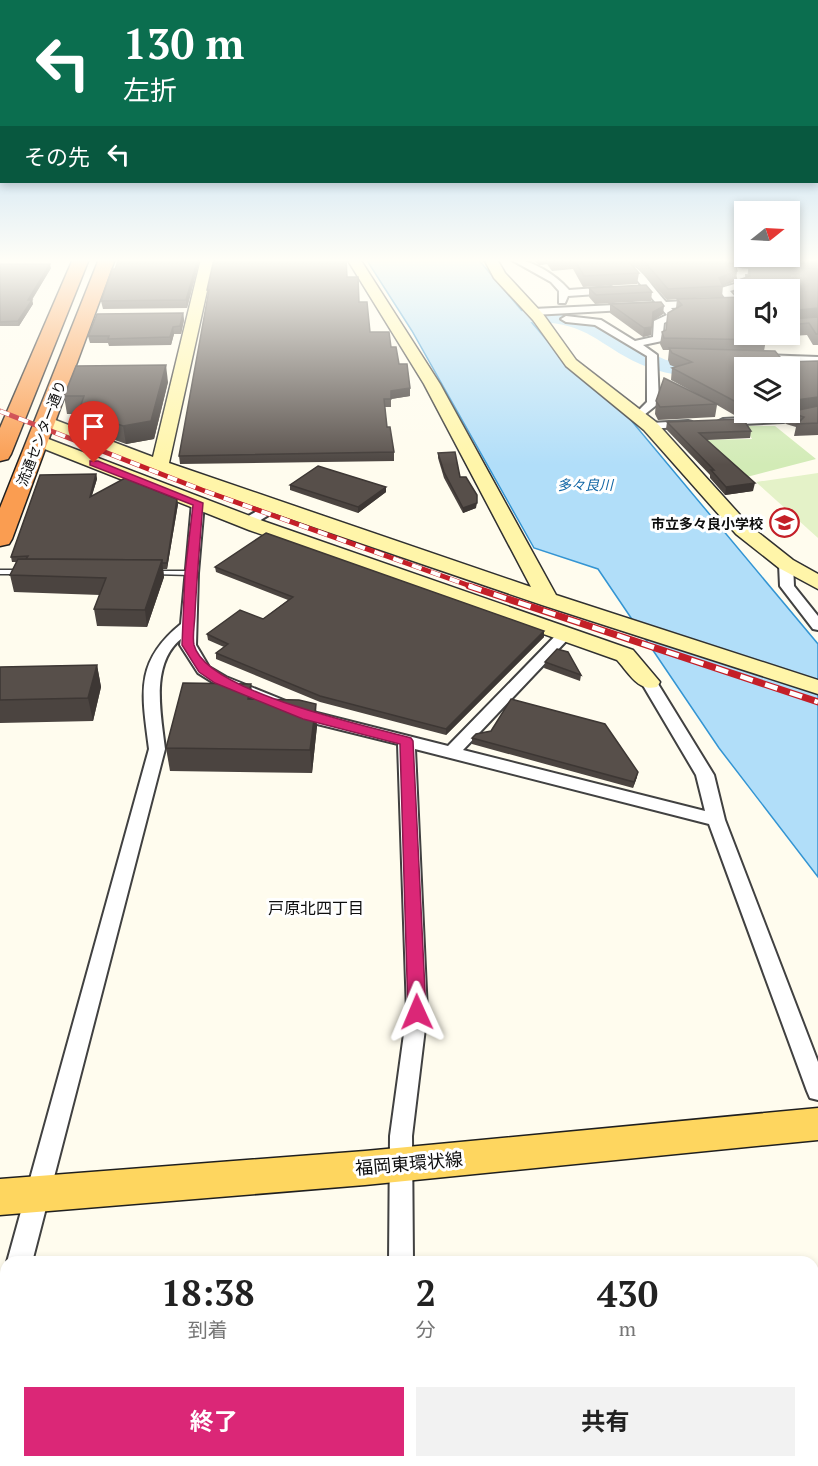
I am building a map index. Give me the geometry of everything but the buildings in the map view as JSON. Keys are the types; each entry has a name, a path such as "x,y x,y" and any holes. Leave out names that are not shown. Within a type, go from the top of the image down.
{"highway":[{"path":"0,417 41,327"},
{"path":"0,492 57,327"},
{"path":"0,454 62,327"},
{"name":"流通センター通り","path":"0,539 41,431 87,327"}],"main road":[{"name":"福岡東環状線","path":"0,1197 401,1164 818,1124"}],"street":[{"path":"159,467 186,327"},
{"path":"398,327 549,601"},
{"path":"544,327 571,363 645,421 742,530 786,564 818,583"},
{"path":"606,327 656,356 658,383 645,421"},
{"path":"618,346 658,339 659,327"},
{"path":"800,359 818,360"},
{"path":"719,412 733,422"},
{"path":"645,421 704,423 783,420 818,413"},
{"path":"41,431 159,467 549,601 818,687"},
{"path":"41,431 198,503 625,655 649,682 705,776 716,820 818,1091"},
{"path":"198,503 191,573 188,645 203,669 220,680 307,716 716,820"},
{"path":"248,522 273,506"},
{"path":"786,564 787,586 818,626"},
{"path":"20,1256 157,749 152,705 156,662 163,648 188,626"},
{"path":"451,753 565,634"},
{"path":"401,1256 402,1119 417,1012 406,741"}],"lane":[{"path":"0,572 36,573"},
{"path":"143,573 191,573"}],"green space":[{"path":"744,426 775,426 816,459 743,478 701,440 752,439"},
{"path":"818,473 818,538 756,482"}],"water":[{"name":"多々良川","path":"410,327 536,327 572,370 620,407 818,644 818,877 719,748 598,569 534,548"}],"waterway":[{"path":"594,327 639,355 659,364 695,371 734,373"}],"railway":[{"path":"0,411 202,490 473,587"},
{"path":"469,586 818,702"}],"place":[{"name":"市立多々良小学校","path":"784,523"}],"district":[{"name":"戸原北四丁目","path":"316,908"}],"route":[{"path":"94,463 198,503 191,573 188,645 203,669 220,680 307,716 406,741 417,1012"}]}
